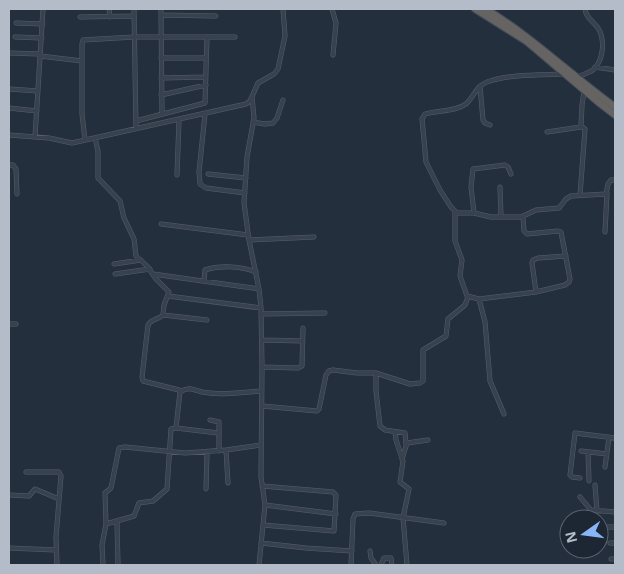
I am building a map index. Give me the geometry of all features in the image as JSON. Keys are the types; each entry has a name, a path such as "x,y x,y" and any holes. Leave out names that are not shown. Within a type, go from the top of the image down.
{"highway":[{"path":"475,9 526,41 615,115"},
{"path":"486,9 544,49 615,107"}],"street":[{"path":"36,137 43,9"},
{"path":"109,9 110,16"},
{"path":"134,9 136,129"},
{"path":"161,9 162,114"},
{"path":"9,135 49,138 70,143 244,105 252,97 258,83 274,74 278,69 285,36 283,9"},
{"path":"332,9 336,23 333,55"},
{"path":"576,77 590,72 601,56 602,38 598,28 587,16 585,9"},
{"path":"161,15 216,16"},
{"path":"80,17 134,16"},
{"path":"16,23 43,24"},
{"path":"15,37 42,38"},
{"path":"85,140 82,114 83,40 134,37 234,37"},
{"path":"136,121 204,104 207,37"},
{"path":"9,53 82,61"},
{"path":"161,58 206,58"},
{"path":"595,67 615,70"},
{"path":"564,74 490,81 480,86 468,102 462,106 424,114 422,119 426,162 440,190 459,214 474,213 487,216 523,217 533,211 559,208 568,197 601,195 606,192"},
{"path":"161,78 206,77"},
{"path":"162,95 206,85"},
{"path":"480,86 483,120 490,125"},
{"path":"9,90 38,91"},
{"path":"580,195 585,129 582,127 584,91"},
{"path":"252,97 254,112 244,193 248,238 256,272 262,314 261,478 265,505 259,565"},
{"path":"253,122 272,123 277,118 283,100"},
{"path":"9,108 37,111"},
{"path":"205,114 199,172 200,184 206,188 244,193"},
{"path":"177,175 179,120"},
{"path":"547,132 582,127"},
{"path":"95,138 98,151 97,176 120,202 124,218 134,239 135,253 156,279 168,289 163,315"},
{"path":"9,165 13,165 16,169 17,194"},
{"path":"474,213 471,187 473,169 505,165 511,174"},
{"path":"208,174 246,178"},
{"path":"605,232 606,192 608,182 615,180"},
{"path":"500,187 501,217"},
{"path":"262,406 317,412 324,378 330,370 356,374 376,373 411,384 420,383 423,380 423,350 444,339 448,333 448,319 465,305 468,297 463,288 460,273 462,260 456,240 455,211"},
{"path":"468,297 479,299 536,292 565,285 569,282 570,274 561,232 527,234 524,231 523,217"},
{"path":"161,224 248,238 314,237"},
{"path":"536,292 532,262 538,258 566,256"},
{"path":"114,264 141,260"},
{"path":"204,281 205,270 219,266 247,269 256,272"},
{"path":"115,274 151,271 259,289"},
{"path":"168,296 261,308"},
{"path":"479,299 485,322 490,381 502,405 504,414"},
{"path":"262,314 325,313"},
{"path":"207,320 163,315 152,320 148,325 143,379 145,383 180,392 191,388 203,392 220,393 262,391"},
{"path":"9,324 16,324"},
{"path":"262,367 300,368 303,361 303,328"},
{"path":"262,340 303,341"},
{"path":"376,373 380,426 385,430 405,434 406,444 402,459 400,482 408,486 409,489 403,518 407,565"},
{"path":"176,428 180,392"},
{"path":"210,420 219,422 219,451"},
{"path":"106,524 134,516 139,503 153,501 167,489 171,429 218,433"},
{"path":"395,432 402,459"},
{"path":"580,478 570,475 575,433 615,438"},
{"path":"605,467 608,437"},
{"path":"406,444 428,440"},
{"path":"104,565 102,545 106,524 105,493 111,488 119,448 207,452 261,446"},
{"path":"226,450 228,483"},
{"path":"582,451 607,454"},
{"path":"206,489 207,452"},
{"path":"588,452 589,480"},
{"path":"26,472 60,473 57,565"},
{"path":"595,485 597,509"},
{"path":"262,486 333,492 336,496 334,531 263,524"},
{"path":"9,495 29,496 34,490 59,499"},
{"path":"580,497 589,509"},
{"path":"265,505 336,514"},
{"path":"351,565 353,519 355,514 366,513 444,523"},
{"path":"116,522 118,565"},
{"path":"261,543 352,552"},
{"path":"610,543 615,543"},
{"path":"9,548 56,550"},
{"path":"370,551 371,558 376,565"},
{"path":"382,565 384,558 391,558 392,565"}]}
